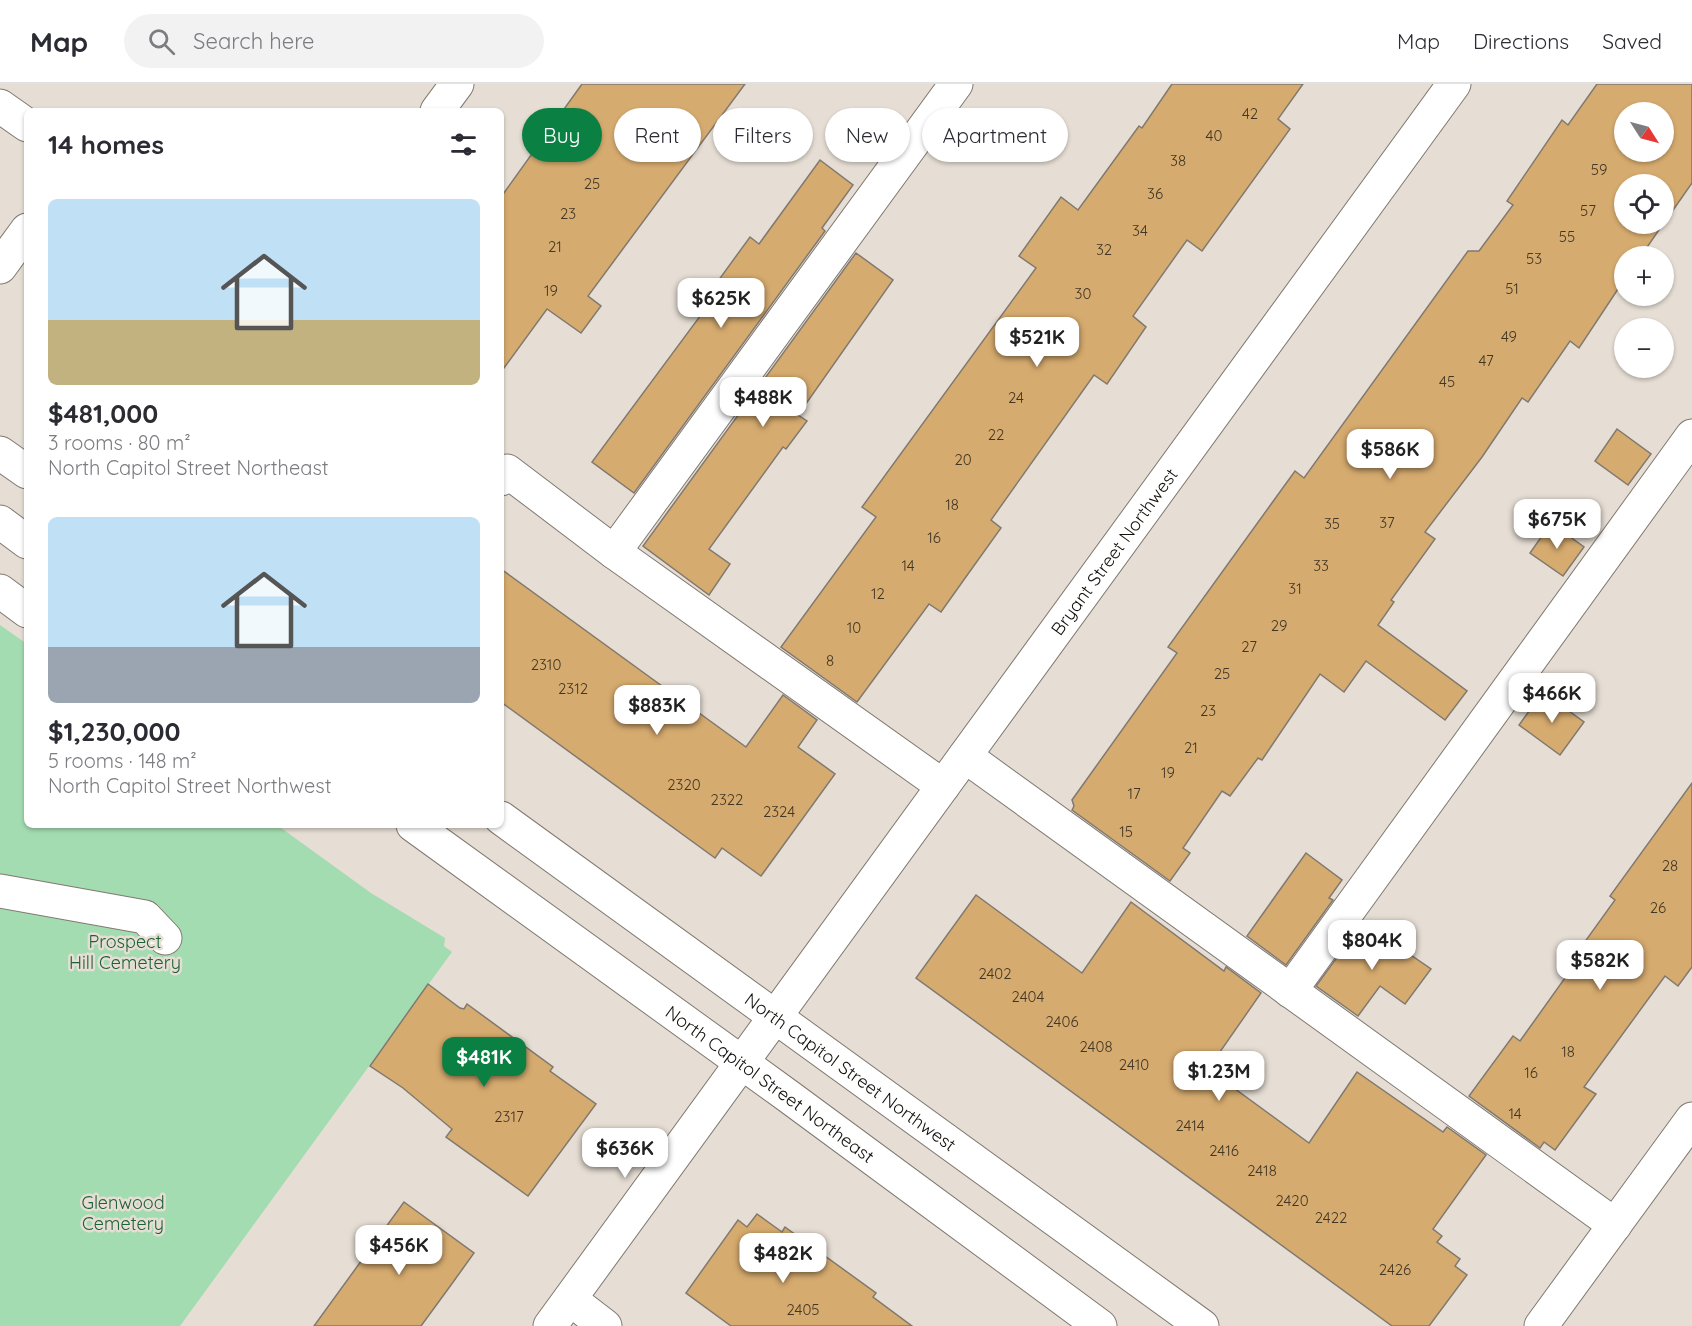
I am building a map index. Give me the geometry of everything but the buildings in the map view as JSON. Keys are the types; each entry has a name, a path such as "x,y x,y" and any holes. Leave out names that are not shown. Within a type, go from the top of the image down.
{"main road":[{"path":"439,108 457,84"},
{"path":"614,552 956,84"},
{"name":"Bryant Street Northwest","path":"550,1326 1454,84"},
{"path":"0,106 24,123"},
{"path":"0,267 24,234"},
{"path":"1290,991 1692,436"},
{"path":"0,453 24,470"},
{"path":"504,475 507,471 614,552 943,786"},
{"path":"0,522 24,540"},
{"path":"0,591 24,609"},
{"path":"965,756 1615,1225"},
{"name":"North Capitol Street Northwest","path":"504,820 1202,1326"},
{"name":"North Capitol Street Northeast","path":"404,828 439,844"},
{"name":"North Capitol Street Northeast","path":"417,828 1100,1326"},
{"path":"0,891 145,917 165,938"},
{"path":"1541,1326 1692,1119"},
{"path":"570,1299 605,1326"}],"green space":[{"path":"0,625 24,642 24,828 281,828 371,893 445,938 444,946 452,952 180,1326 0,1326"}],"park label":[{"name":"Prospect Hill Cemetery","path":"125,951"},
{"name":"Glenwood Cemetery","path":"123,1212"}]}
